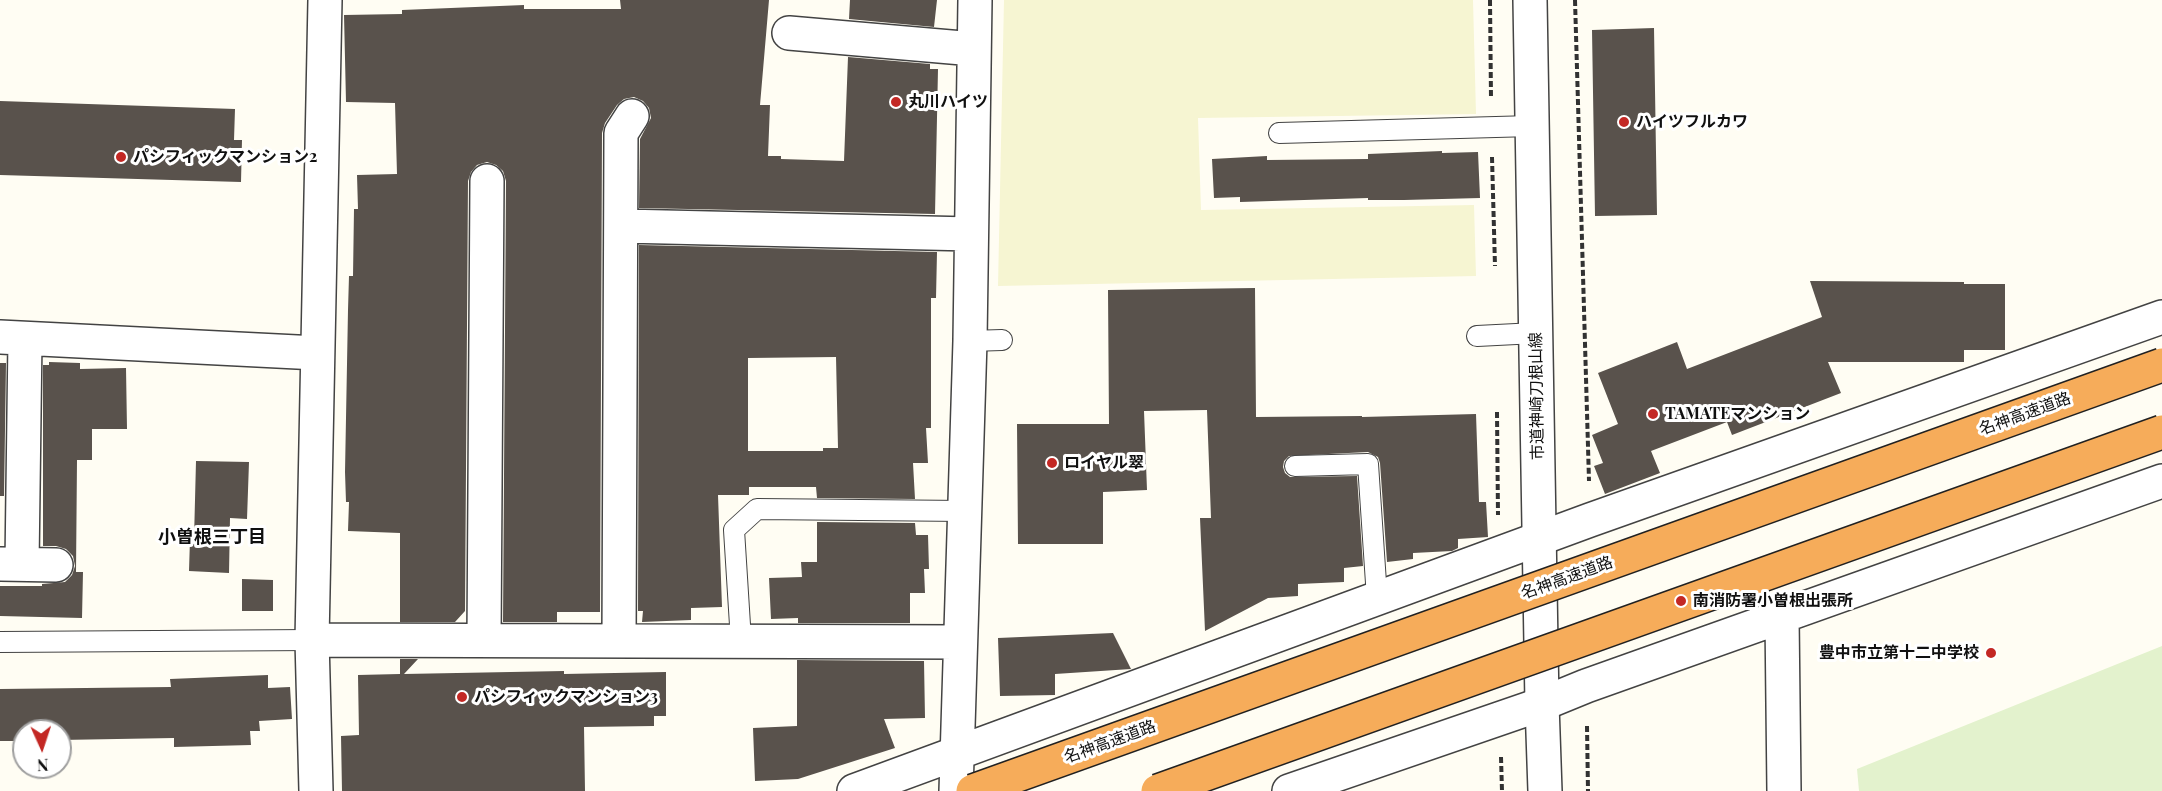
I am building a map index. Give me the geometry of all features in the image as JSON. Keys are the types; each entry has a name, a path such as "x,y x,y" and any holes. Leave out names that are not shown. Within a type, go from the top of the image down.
{"highway":[{"name":"名神高速道路","path":"973,791 2162,365"},
{"path":"1158,791 2162,432"}],"street":[{"path":"316,791 312,640 325,0"},
{"path":"956,791 965,511 986,341 971,234 975,0"},
{"name":"市道神崎刀根山線","path":"1530,0 1545,791"},
{"path":"789,33 974,48"},
{"path":"619,640 621,133 632,116"},
{"path":"484,640 487,181"},
{"path":"622,226 971,234"},
{"path":"854,791 1498,553 2162,317"},
{"path":"56,565 11,564 13,338 317,353"},
{"path":"1289,791 1374,776 1500,718 2162,481"},
{"path":"1782,617 1784,791"},
{"path":"312,640 960,642"}],"lane":[{"path":"1279,133 1532,126"},
{"path":"1476,336 1536,333"},
{"path":"1295,466 1368,464 1377,598"},
{"path":"741,641 734,530 757,509 965,511"},
{"path":"0,642 312,640"}],"path":[{"path":"1490,0 1495,277"},
{"path":"1575,0 1590,520"},
{"path":"1497,404 1498,553"},
{"path":"1586,686 1588,791"},
{"path":"1500,718 1502,791"}],"green space":[{"path":"1004,0 1473,0 1476,114 1198,118 1201,210 1474,205 1476,276 998,286"},
{"path":"2162,646 2162,791 1859,791 1857,769"}],"building":[{"path":"620,0 769,0 760,105 770,105 768,156 781,156 781,159 844,161 848,57 930,64 930,69 938,69 935,214 639,208 640,139 651,118 649,108 643,101 634,97 624,99 617,105 605,123 602,133 600,612 557,612 557,622 503,622 506,181 503,171 496,165 487,162 477,165 468,181 465,611 455,622 400,622 400,533 348,531 349,502 346,502 345,472 348,310 349,276 353,276 354,209 358,209 357,175 397,174 395,103 346,102 344,15 402,14 402,10 524,5 524,9 621,9"},
{"path":"850,0 937,0 934,27 849,19"},
{"name":"ハイツフルカワ","path":"1654,28 1657,215 1595,216 1592,30"},
{"name":"パシフィックマンション2","path":"0,101 235,109 234,140 242,140 241,182 0,175"},
{"path":"1442,151 1442,153 1478,152 1480,198 1368,200 1368,198 1240,202 1240,197 1214,198 1212,159 1267,156 1267,160 1368,159 1368,154"},
{"path":"639,245 937,252 936,298 931,298 931,428 926,428 928,463 913,463 915,499 817,498 816,487 749,487 749,495 718,495 722,607 691,608 691,620 642,622 643,611 638,611","holes":["836,357 838,448 823,448 823,451 748,451 748,358"]},
{"path":"1810,281 2005,284 2005,350 1964,350 1964,362 1828,362 1841,393 1732,435 1727,422 1651,451 1660,473 1605,494 1594,466 1603,463 1592,435 1618,424 1598,373 1677,342 1687,369 1822,317"},
{"path":"1255,288 1256,417 1476,414 1479,502 1486,502 1488,537 1458,539 1458,548 1452,551 1413,553 1413,559 1387,562 1378,457 1368,452 1289,456 1284,461 1283,467 1285,473 1290,477 1357,476 1363,566 1344,568 1344,582 1298,584 1298,596 1268,598 1205,631 1200,518 1211,518 1207,410 1144,411 1147,490 1103,492 1103,544 1018,544 1017,424 1109,424 1108,290"},
{"path":"49,362 80,363 80,369 126,368 127,429 92,429 92,460 77,460 76,572 83,572 82,618 0,616 0,586 42,586 42,584 65,582 72,575 75,566 73,556 66,549 43,546 43,365 49,365"},
{"path":"0,363 6,363 4,496 0,496"},
{"path":"196,461 249,462 247,519 230,518 229,573 189,571 190,539 194,539"},
{"path":"817,522 915,523 916,535 928,535 929,569 924,569 925,593 910,593 910,623 798,623 798,618 771,619 769,578 802,577 801,562 817,562"},
{"path":"242,579 273,580 273,611 242,611"},
{"path":"1113,633 1131,669 1055,674 1055,695 1000,696 998,638"},
{"path":"400,659 418,659 404,674 666,672 666,716 654,716 654,726 584,727 585,791 342,791 341,736 359,735 358,675 400,674"},
{"path":"797,660 924,661 925,718 884,719 895,748 798,779 755,781 753,728 797,726"},
{"path":"268,675 268,688 290,687 292,719 259,721 260,731 250,731 251,745 174,747 174,738 72,740 72,719 12,719 12,741 0,741 0,689 171,687 170,679"}],"place":[{"name":"丸川ハイツ","path":"896,102"},
{"name":"ハイツフルカワ","path":"1624,122"},
{"name":"パシフィックマンション2","path":"121,157"},
{"name":"TAMATEマンション","path":"1653,414"},
{"name":"ロイヤル翠","path":"1052,463"},
{"name":"南消防署小曽根出張所","path":"1681,601"},
{"name":"豊中市立第十二中学校","path":"1991,653"},
{"name":"パシフィックマンション3","path":"462,697"}],"district":[{"name":"小曽根三丁目","path":"212,537"}]}
